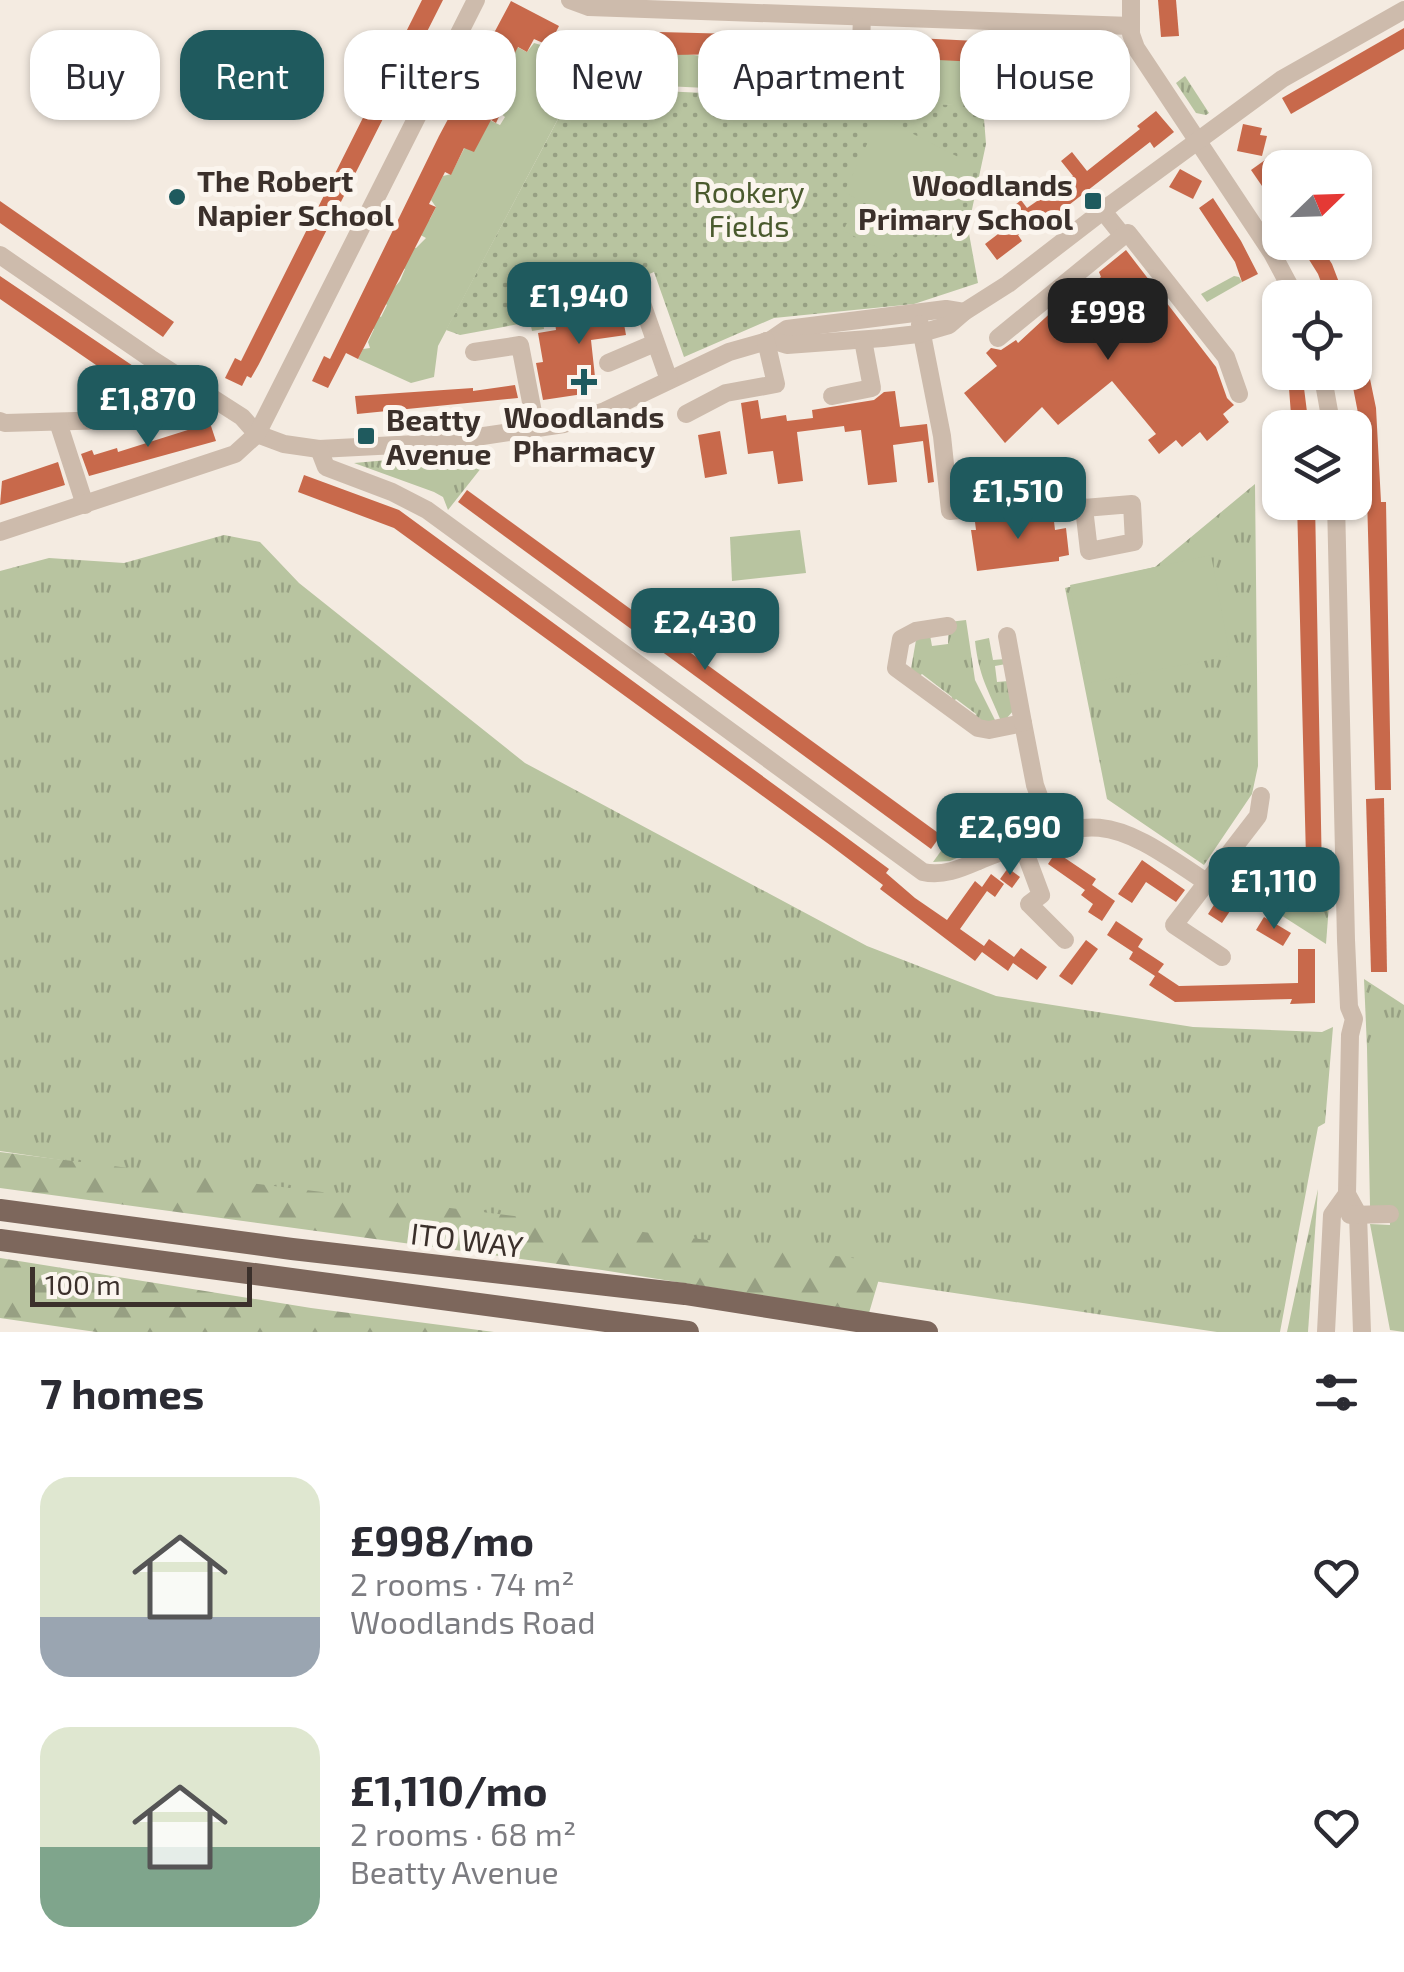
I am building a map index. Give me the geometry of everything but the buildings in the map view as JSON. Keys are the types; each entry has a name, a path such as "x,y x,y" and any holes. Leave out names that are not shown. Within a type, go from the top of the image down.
{"main road":[{"name":"ITO WAY","path":"0,1210 292,1249 684,1294 927,1332"},
{"name":"ITO WAY","path":"0,1240 688,1332"}],"street":[{"path":"0,532 235,454 257,434 476,0"},
{"path":"570,0 589,7 799,6 862,17 1131,26"},
{"path":"1131,0 1131,26 1138,51 1287,280"},
{"path":"768,341 787,344 863,340 922,333 949,325 1282,80 1404,10"},
{"path":"862,17 862,30"},
{"path":"1103,210 1124,236"},
{"path":"998,338 1128,233 1226,357 1240,394"},
{"path":"0,255 242,417 257,434 284,444 319,449 436,442 564,424 606,412 728,352 768,341 787,328 946,309 964,312"},
{"path":"639,295 669,380"},
{"path":"918,314 942,436 950,511 1072,499 1084,508"},
{"path":"832,396 872,388 863,340"},
{"path":"686,414 726,393 776,384 768,341"},
{"path":"608,363 655,344"},
{"path":"474,352 520,345 536,428"},
{"path":"0,421 5,424 111,420"},
{"path":"58,422 85,505"},
{"path":"319,449 326,467 427,510 920,870 943,874 1052,832 1080,826 1118,830 1148,842 1206,882"},
{"path":"1336,520 1349,1007 1354,1019 1350,1034 1347,1194 1358,1214 1362,1332"},
{"path":"948,626 916,631 900,640 896,668 978,728 1023,724"},
{"path":"1007,636 1036,788 1052,832"},
{"path":"1222,957 1174,925 1258,816 1261,796"},
{"path":"977,838 972,846 978,862"},
{"path":"1022,844 1042,895 1029,904 1066,940"},
{"path":"1326,1332 1332,1215 1347,1194"},
{"path":"1332,1215 1390,1214"}],"green space":[{"path":"536,44 536,120 557,120 438,346 434,377 411,383 358,359 363,349 370,348 368,342 374,329 368,326 375,314 381,317 387,305 382,301 400,281 405,269 398,266 409,245 416,248 426,238 415,232 430,219 436,207 431,200 443,176 451,174 479,120 500,125 503,120 516,120 516,49 527,52"},
{"path":"678,53 698,56 698,88 678,87"},
{"path":"940,59 960,59 960,105 940,105"},
{"path":"1185,76 1209,113 1206,115 1196,113 1176,83"},
{"name":"Rookery Fields","path":"678,92 698,93 698,120 940,120 940,104 960,105 960,120 984,120 986,144 968,228 978,283 914,304 774,318 684,357 654,272 543,319 544,329 532,331 530,322 460,335 446,330 557,120 678,120"},
{"path":"879,120 886,120 970,163 933,240 844,192"},
{"path":"856,205 906,230 894,255 843,231"},
{"path":"1234,276 1242,282 1207,302 1201,294"},
{"path":"493,453 448,510 443,497 434,492 354,463"},
{"path":"1255,484 1258,766 1252,794 1204,865 1107,799 1065,588 1155,567"},
{"path":"800,530 806,573 732,581 730,537"},
{"path":"224,535 260,542 299,583 525,763 867,946 996,996 1193,1027 1322,1032 1333,1027 1325,1123 1318,1127 1280,1332 1217,1332 0,1151 0,571 49,558 124,563"},
{"path":"1211,555 1230,656 1088,683 1070,585"},
{"path":"966,620 975,680 996,722 974,720 976,714 956,699 952,703 952,697 922,674 917,678 911,669 916,640 930,635 932,646 948,644 949,622"},
{"path":"989,638 993,660 1005,659 1006,664 995,666 997,682 1008,681 1014,710 1001,721 985,682 975,641"},
{"path":"954,833 965,843 966,854 950,861 933,862"},
{"path":"1330,892 1326,944 1273,910 1283,894"},
{"path":"1364,979 1404,1005 1404,1048 1367,1048"},
{"path":"1367,1048 1404,1048 1404,1332 1390,1330 1370,1224 1390,1225 1389,1207 1370,1206"},
{"path":"0,1152 884,1262 869,1313 602,1270 0,1188"},
{"path":"1318,1189 1308,1332 1287,1332"},
{"path":"0,1258 311,1308 494,1332 96,1332 0,1318"}],"place":[{"name":"The Robert Napier School","path":"177,197"},
{"name":"Woodlands Primary School","path":"1093,201"},
{"name":"Woodlands Pharmacy","path":"584,382"},
{"name":"Beatty Avenue","path":"366,436"}]}
